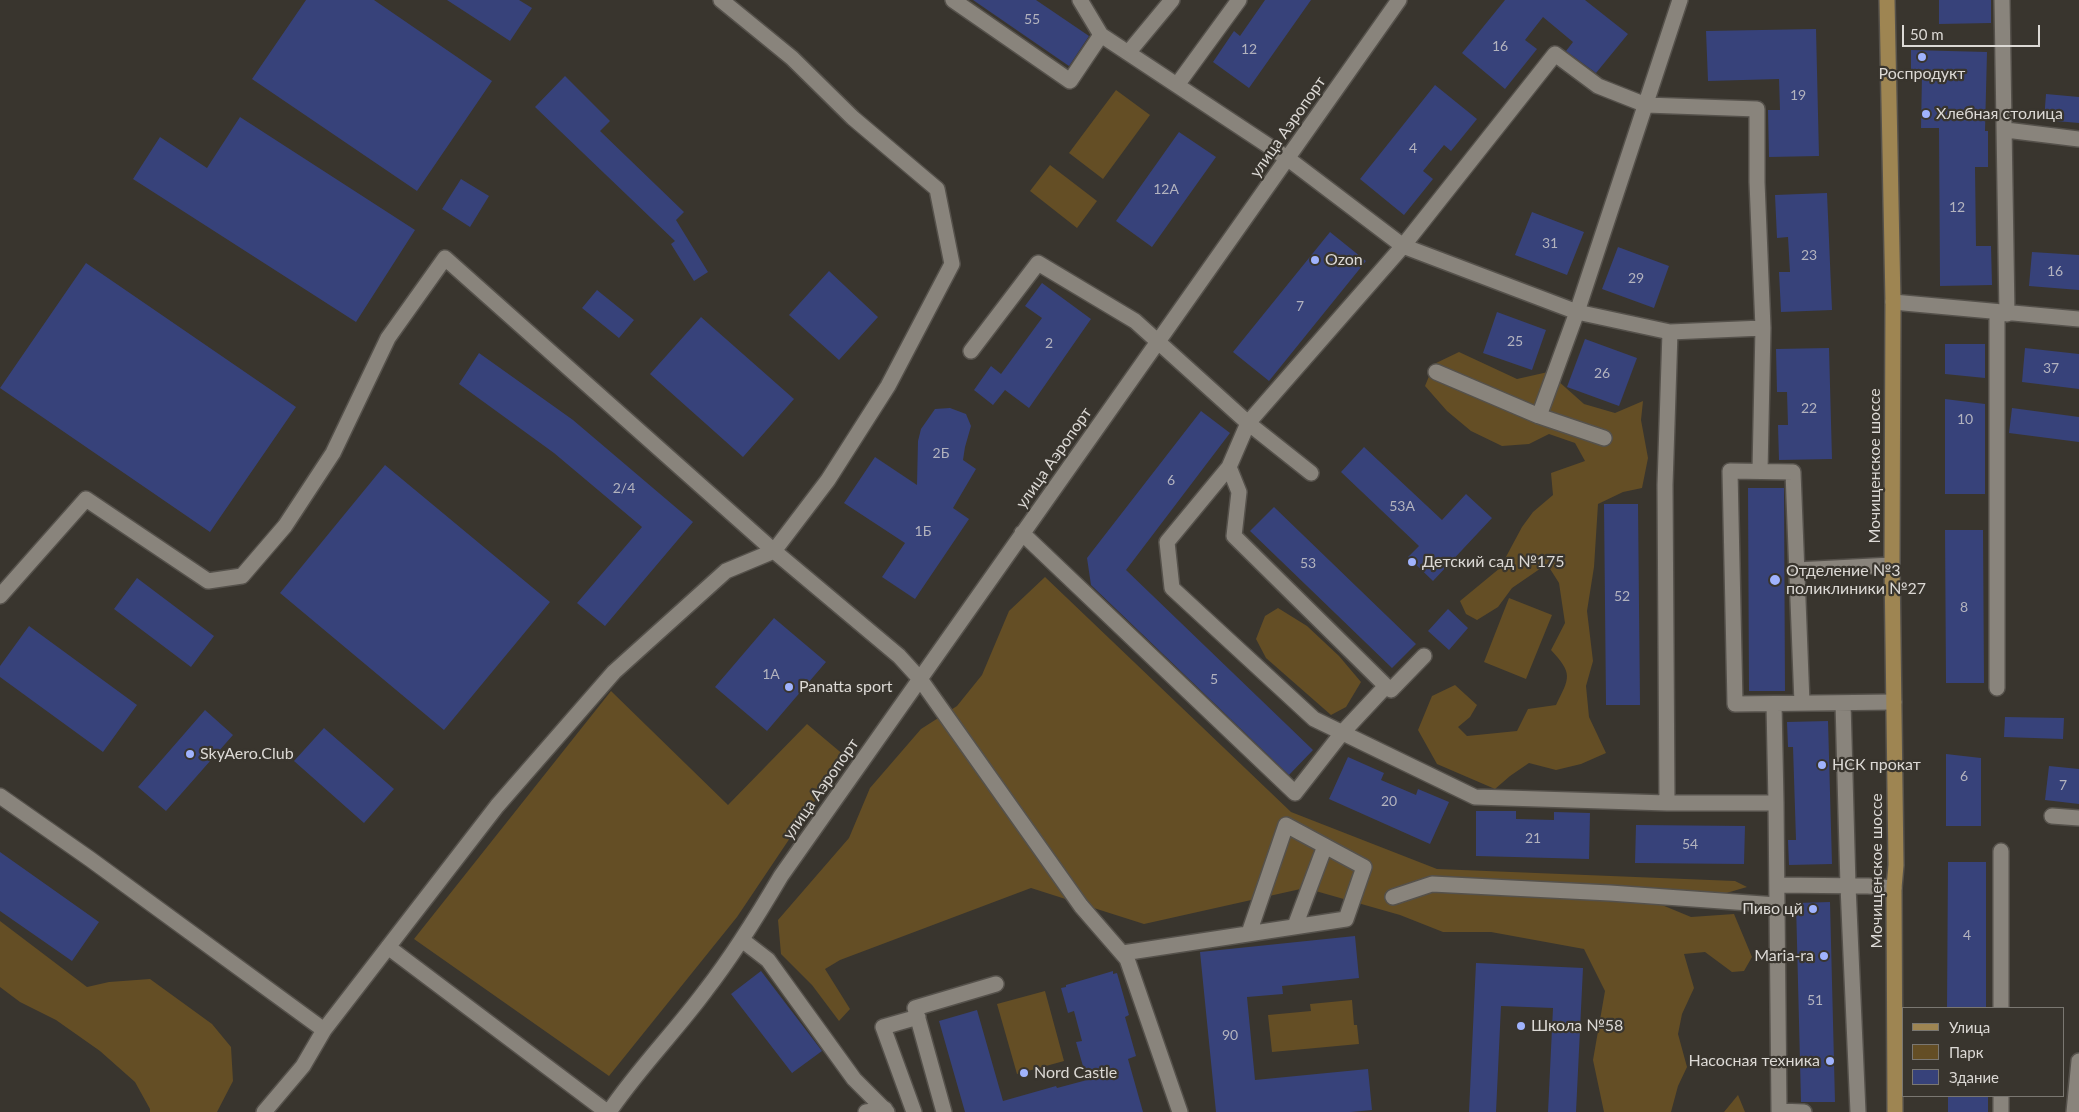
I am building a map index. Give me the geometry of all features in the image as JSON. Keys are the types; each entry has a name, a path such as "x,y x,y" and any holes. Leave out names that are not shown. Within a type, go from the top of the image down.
{"main road":[{"name":"Мочищенское шоссе","path":"1887,0 1893,302 1892,565 1896,865 1894,888 1895,1112"}],"street":[{"path":"264,1112 303,1066 324,1030 497,806 614,672 726,571 774,551 828,480 888,386 952,264 937,189 853,118 792,58 721,0"},
{"path":"953,0 1070,81 1101,35"},
{"path":"1080,0 1101,35 1287,158 1403,246 1577,312 1670,332 1763,328"},
{"path":"1128,53 1172,0"},
{"path":"1176,85 1239,0"},
{"name":"улица Аэропорт","path":"608,1112 627,1085 706,991 742,940 781,876 1400,0"},
{"path":"1539,416 1577,312 1680,0"},
{"path":"1997,688 2006,130 2002,0"},
{"path":"1760,471 1763,328 1757,182 1757,109 1646,105 1598,86 1555,54 1403,246 1248,423 1229,467 1167,542 1172,588 1314,719 1475,797 1667,803 1776,803"},
{"path":"2006,130 2079,139"},
{"path":"0,596 86,499 208,581 242,576 286,526 333,453 388,338 445,258 774,551 900,656 920,679 1081,906 1127,959 1180,1112"},
{"path":"971,351 1038,263 1135,321 1248,423 1311,473"},
{"path":"1893,302 2079,319"},
{"path":"1667,803 1665,485 1670,332"},
{"path":"1436,372 1539,416 1604,438"},
{"path":"1229,467 1239,492 1234,536 1386,686 1391,690 1424,656"},
{"path":"1802,703 1793,472 1730,471 1734,704 1894,702"},
{"path":"1022,533 1295,793 1342,733 1386,686"},
{"path":"1796,570 1892,565"},
{"path":"1774,704 1779,1111 1804,1112"},
{"path":"1844,704 1848,886 1858,1112"},
{"path":"0,796 324,1030"},
{"path":"2052,816 2079,818"},
{"path":"1123,953 1346,919 1364,867 1286,825 1249,933"},
{"path":"1295,926 1325,846"},
{"path":"2001,851 2001,1007"},
{"path":"1393,897 1432,884 1610,893 1777,905"},
{"path":"1777,884 1894,888"},
{"path":"742,940 768,960 854,1079 886,1111"},
{"path":"388,946 608,1112"},
{"path":"944,1112 915,1008 996,984"},
{"path":"914,1112 883,1026 918,1017"},
{"path":"2074,1112 2079,1061"},
{"path":"2001,1097 2001,1112"},
{"path":"866,1112 886,1111"}],"green space":[{"path":"1116,90 1150,115 1103,179 1069,153"},
{"path":"1050,165 1097,201 1077,228 1030,191"},
{"path":"1459,352 1517,379 1548,372 1584,404 1615,413 1643,401 1641,420 1648,458 1642,488 1623,492 1598,504 1594,567 1587,611 1593,661 1586,686 1589,717 1606,753 1581,764 1556,770 1529,763 1495,789 1437,764 1418,730 1432,696 1455,685 1477,705 1470,717 1458,727 1467,736 1517,731 1528,709 1556,705 1567,676 1563,665 1551,650 1565,623 1559,583 1547,564 1512,588 1498,607 1477,620 1466,614 1460,601 1500,568 1522,527 1533,512 1553,495 1551,473 1585,461 1575,443 1549,434 1529,444 1502,446 1471,431 1447,411 1425,386 1434,364"},
{"path":"1045,577 1291,812 1437,869 1735,881 1747,887 1716,896 1662,894 1662,905 1691,917 1734,914 1752,957 1744,971 1732,972 1705,952 1684,954 1694,988 1682,1014 1678,1034 1687,1067 1678,1086 1671,1112 1604,1112 1593,1060 1605,991 1584,949 1491,932 1443,932 1400,915 1305,888 1144,924 1031,888 840,960 825,969 850,1009 839,1021 812,985 781,954 778,920 849,838 870,788 921,729 957,706 982,675 1009,611"},
{"path":"1509,598 1552,615 1526,679 1484,662"},
{"path":"1278,608 1307,626 1339,656 1361,682 1346,707 1331,715 1266,658 1256,639 1265,616"},
{"path":"611,691 728,805 807,724 845,756 737,917 609,1076 414,939"},
{"path":"0,921 87,987 109,982 150,979 212,1024 231,1047 233,1081 217,1112 150,1112 135,1082 100,1051 56,1020 20,1002 0,987"},
{"path":"1045,991 1064,1061 1017,1074 997,1004"},
{"path":"1352,1000 1354,1025 1357,1025 1359,1044 1272,1052 1268,1015 1311,1011 1310,1004"},
{"path":"1738,1095 1745,1112 1724,1112"}],"building":[{"path":"306,0 374,0 492,81 417,191 252,79"},
{"path":"447,0 519,0 532,8 510,41"},
{"path":"973,0 1036,0 1089,36 1069,66"},
{"path":"1265,0 1311,0 1249,88 1213,62 1234,31 1240,36"},
{"path":"1505,0 1585,0 1628,34 1596,73 1566,51 1573,42 1543,17 1525,40 1537,49 1505,89 1462,53"},
{"path":"1939,0 1991,0 1991,23 1939,24"},
{"path":"1816,29 1819,156 1769,157 1768,110 1780,110 1779,79 1708,81 1706,31"},
{"path":"1911,50 1987,52 1985,131 1988,131 1988,167 1975,167 1976,246 1991,246 1992,285 1940,286 1939,128 1921,128 1922,74 1911,74"},
{"path":"565,76 610,121 600,131 684,212 676,220 708,272 694,281 671,244 675,241 535,107"},
{"path":"1435,85 1477,119 1451,151 1444,145 1423,171 1433,179 1404,215 1360,179"},
{"path":"2046,94 2079,97 2079,123 2044,120"},
{"path":"240,117 415,230 356,322 133,179 160,137 207,168"},
{"path":"1179,132 1216,157 1152,247 1116,221"},
{"path":"461,179 489,196 470,227 442,209"},
{"path":"1827,193 1832,310 1781,312 1779,272 1790,272 1788,237 1777,238 1775,195"},
{"path":"1532,212 1584,232 1567,275 1515,255"},
{"path":"1330,232 1366,261 1269,381 1233,352"},
{"path":"1618,247 1669,266 1654,308 1602,289"},
{"path":"2032,252 2079,255 2079,290 2029,286"},
{"path":"86,263 296,407 210,532 0,388"},
{"path":"829,271 878,317 839,360 789,315"},
{"path":"1042,283 1091,319 1029,408 1005,390 993,405 974,390 991,366 1001,374 1042,318 1025,306"},
{"path":"597,290 634,320 619,338 582,308"},
{"path":"1497,312 1546,330 1532,370 1483,353"},
{"path":"701,317 794,399 743,457 650,374"},
{"path":"1585,339 1637,358 1619,406 1567,387"},
{"path":"1945,344 1985,344 1985,378 1945,374"},
{"path":"1829,348 1832,459 1779,460 1778,425 1788,425 1787,392 1777,392 1776,349"},
{"path":"2025,348 2079,354 2079,389 2022,382"},
{"path":"479,353 573,420 693,522 605,626 577,603 642,527 554,453 459,384"},
{"path":"1945,399 1985,404 1985,494 1945,494"},
{"path":"950,408 966,414 971,426 963,460 976,469 953,508 969,519 915,599 882,577 905,543 844,503 875,457 917,485 918,441 921,429 935,409"},
{"path":"2012,408 2079,417 2079,442 2009,433"},
{"path":"1201,411 1230,433 1126,570 1313,750 1289,775 1091,585 1087,558"},
{"path":"1364,447 1442,520 1466,494 1492,518 1433,581 1408,557 1419,546 1341,472"},
{"path":"385,465 550,602 444,730 280,593"},
{"path":"1748,488 1784,488 1785,691 1749,691"},
{"path":"1604,504 1638,504 1640,705 1606,705"},
{"path":"1274,507 1416,644 1392,668 1250,531"},
{"path":"1945,530 1983,530 1984,683 1946,683"},
{"path":"137,578 214,636 191,667 114,609"},
{"path":"1448,609 1468,628 1449,650 1428,631"},
{"path":"774,618 826,662 767,731 715,687"},
{"path":"29,626 137,705 103,752 0,677 0,666"},
{"path":"205,710 233,735 166,811 138,787"},
{"path":"2005,717 2064,718 2063,739 2004,737"},
{"path":"1828,721 1832,864 1789,865 1788,840 1796,840 1793,747 1788,747 1787,722"},
{"path":"324,728 394,789 364,823 294,761"},
{"path":"1946,754 1981,758 1981,826 1946,826"},
{"path":"1348,757 1384,773 1381,780 1416,795 1418,789 1449,802 1430,844 1329,799"},
{"path":"2049,766 2079,769 2079,804 2045,800"},
{"path":"1476,811 1516,811 1516,819 1554,820 1554,812 1590,813 1589,859 1476,856"},
{"path":"1636,825 1745,826 1744,864 1635,863"},
{"path":"0,852 99,922 72,961 0,911"},
{"path":"1948,862 1986,862 1986,1007 1947,1007"},
{"path":"1830,902 1835,1102 1801,1102 1796,903"},
{"path":"1355,936 1359,978 1282,986 1283,994 1247,997 1255,1080 1368,1069 1372,1110 1351,1112 1216,1112 1200,952"},
{"path":"1476,963 1583,968 1576,1112 1548,1112 1553,1008 1501,1006 1496,1112 1469,1112"},
{"path":"761,971 822,1051 792,1073 731,994"},
{"path":"1113,971 1113,974 1117,973 1129,1015 1125,1017 1136,1056 1128,1059 1143,1112 965,1112 939,1021 977,1010 1003,1101 1056,1086 1057,1088 1087,1080 1076,1042 1082,1041 1074,1011 1068,1013 1061,988"},
{"path":"1948,1097 1988,1097 1988,1112 1948,1112"}],"place":[{"name":"Роспродукт","path":"1922,57"},
{"name":"Хлебная столица","path":"1926,114"},
{"name":"Ozon","path":"1315,260"},
{"name":"Детский сад №175","path":"1412,562"},
{"name":"Отделение №3 поликлиники №27","path":"1775,580"},
{"name":"Panatta sport","path":"789,687"},
{"name":"SkyAero.Club","path":"190,754"},
{"name":"НСК прокат","path":"1822,765"},
{"name":"Пиво цй","path":"1813,909"},
{"name":"Maria-ra","path":"1824,956"},
{"name":"Школа №58","path":"1521,1026"},
{"name":"Насосная техника","path":"1830,1061"},
{"name":"Nord Castle","path":"1024,1073"}]}
